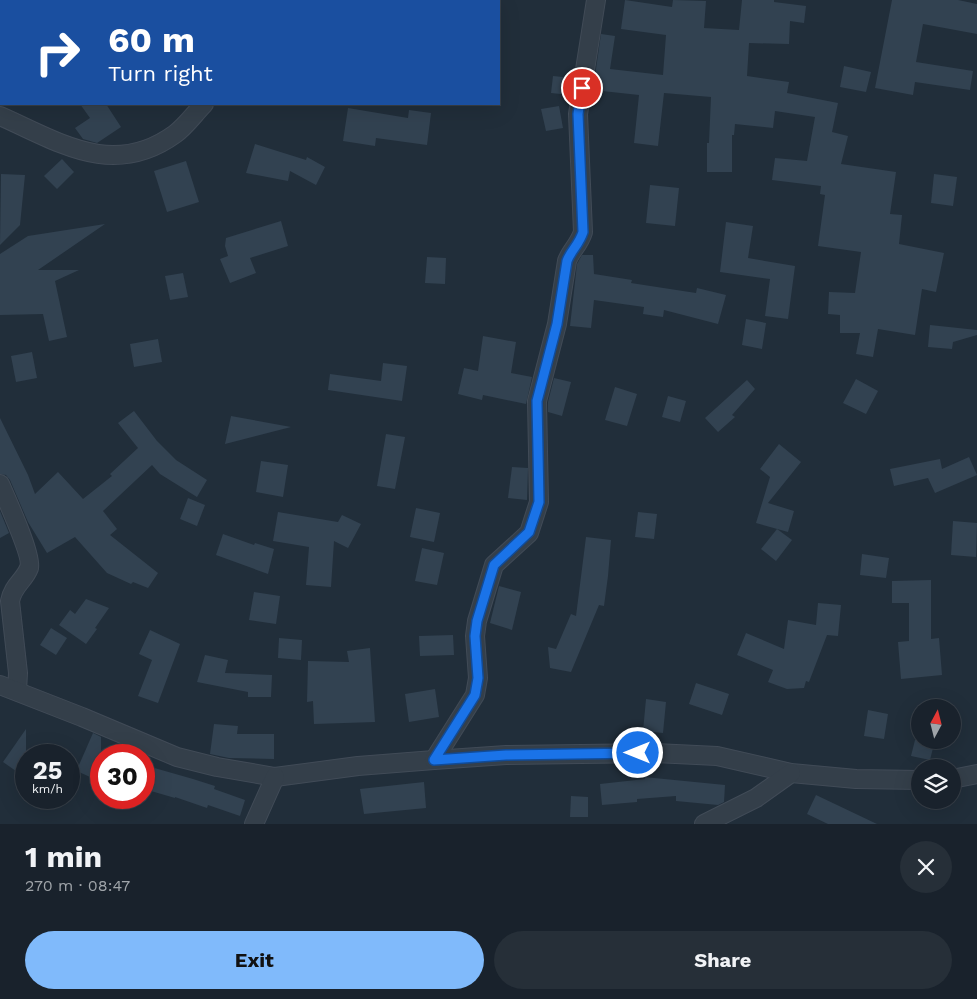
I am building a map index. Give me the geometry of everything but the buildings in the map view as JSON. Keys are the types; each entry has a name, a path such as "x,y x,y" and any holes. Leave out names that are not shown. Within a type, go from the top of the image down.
{"street":[{"path":"434,760 475,695 478,678 475,636 477,621 494,565 529,532 539,502 537,401 558,315 567,261 569,254 579,243 583,232 578,114 596,0"},
{"path":"0,116 85,153 116,156 137,152 176,134 203,105"},
{"path":"0,484 29,556 29,568 12,591 10,601 18,673 18,691"},
{"path":"0,685 178,757 274,778 358,766 506,755 654,753 717,756 791,773 856,779 911,780"},
{"path":"704,824 756,798 791,773"},
{"path":"961,777 977,774"},
{"path":"254,824 274,778"}],"route":[{"path":"582,88 578,114 583,232 579,243 569,254 567,261 557,324 537,401 539,502 529,532 521,542 494,565 477,621 475,636 478,678 475,695 434,760 506,755 638,753"}]}
